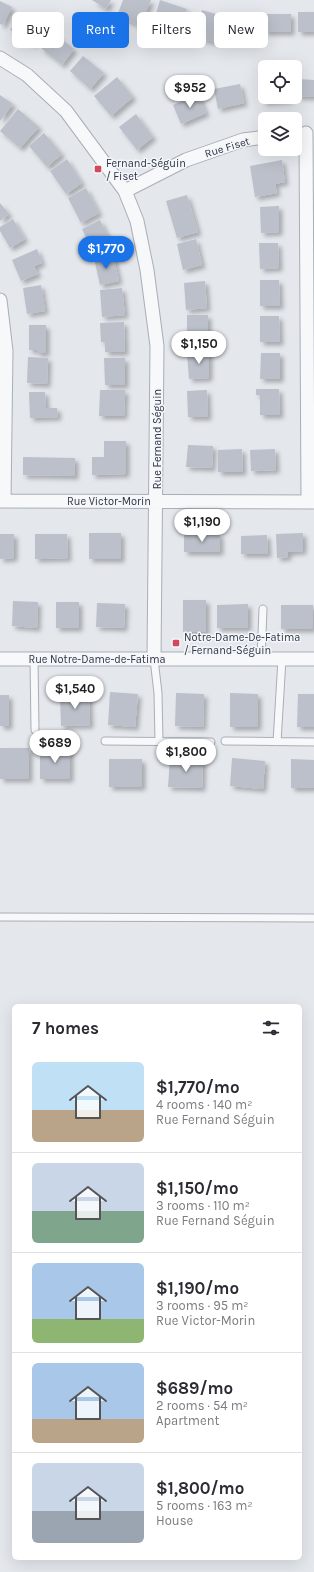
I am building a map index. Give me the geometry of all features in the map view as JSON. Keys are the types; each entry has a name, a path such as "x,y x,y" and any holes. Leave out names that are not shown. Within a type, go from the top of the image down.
{"street":[{"name":"Rue Fernand Séguin","path":"0,58 27,75 66,111 125,192 136,221 147,270 157,346 157,502 154,659"},
{"path":"305,133 311,502"},
{"name":"Rue Fiset","path":"125,192 186,160 242,140 258,138"},
{"path":"0,300 3,351 2,501"},
{"name":"Rue Victor-Morin","path":"2,501 311,502"},
{"name":"Rue Notre-Dame-de-Fatima","path":"0,658 314,659"}],"lane":[{"path":"261,659 263,609"},
{"path":"34,659 35,730"},
{"path":"154,659 158,693 159,741"},
{"path":"277,742 282,659"},
{"path":"105,741 211,742"},
{"path":"225,741 314,742"},
{"path":"0,918 314,918"}],"building":[{"path":"92,0 111,0 106,9"},
{"path":"123,0 151,0 146,12 137,12 137,25 129,21 129,12 118,12"},
{"path":"160,0 187,9 186,12 156,12"},
{"path":"0,1 12,7 3,25 0,24"},
{"path":"202,10 214,14 214,42 206,40 206,12 201,12"},
{"path":"298,12 314,12 314,32 298,32"},
{"path":"268,14 291,14 291,32 268,32"},
{"path":"64,41 74,49 62,65 41,48 64,48"},
{"path":"83,56 104,73 90,89 70,71"},
{"path":"117,77 133,97 111,116 94,96"},
{"path":"302,79 314,80 314,97 302,96"},
{"path":"240,84 244,103 218,109 214,89"},
{"path":"198,94 206,113 181,124 173,105"},
{"path":"0,95 13,104 0,121"},
{"path":"18,109 39,127 20,148 0,131"},
{"path":"136,114 153,137 137,150 119,127"},
{"path":"44,133 62,154 47,167 29,146"},
{"path":"67,159 82,183 66,194 50,171"},
{"path":"282,160 285,182 275,184 277,193 255,197 250,166"},
{"path":"86,188 99,213 81,223 68,198"},
{"path":"187,195 198,232 177,238 166,201"},
{"path":"0,203 9,214 0,221"},
{"path":"279,206 279,232 261,233 260,207"},
{"path":"13,219 25,239 10,248 0,231 0,227"},
{"path":"100,220 112,245 94,253 82,229"},
{"path":"196,239 202,265 183,270 177,244"},
{"path":"259,243 278,243 279,268 260,269"},
{"path":"37,249 42,263 34,266 38,274 21,281 12,260"},
{"path":"113,254 119,281 100,285 94,258"},
{"path":"260,280 279,280 280,306 260,306"},
{"path":"205,281 207,308 186,310 184,283"},
{"path":"41,285 45,311 27,314 23,288"},
{"path":"122,288 125,315 102,317 100,290"},
{"path":"187,315 208,315 208,344 187,344"},
{"path":"260,316 279,316 280,342 260,342"},
{"path":"124,322 125,352 105,352 105,342 101,342 100,323"},
{"path":"29,325 46,325 46,353 37,353 37,350 29,350"},
{"path":"209,351 209,378 189,379 187,353"},
{"path":"261,353 280,353 280,379 260,379"},
{"path":"28,357 48,358 47,384 27,383"},
{"path":"104,358 125,358 125,385 105,385"},
{"path":"256,389 279,389 280,415 260,415 260,395 256,395"},
{"path":"100,390 125,390 124,416 99,416"},
{"path":"207,390 208,417 188,417 187,391"},
{"path":"29,392 45,392 46,408 57,408 58,417 30,418"},
{"path":"104,441 126,441 126,474 92,475 92,457 104,457"},
{"path":"188,445 213,446 212,468 186,467"},
{"path":"242,449 243,472 218,472 218,450"},
{"path":"275,449 276,470 251,471 250,450"},
{"path":"23,457 75,458 75,476 23,475"},
{"path":"89,533 121,533 121,559 89,559"},
{"path":"303,533 303,551 288,552 288,557 277,558 276,534"},
{"path":"0,534 14,534 14,558 0,559"},
{"path":"35,534 67,534 68,558 35,559"},
{"path":"184,534 220,534 220,552 184,552"},
{"path":"267,535 268,554 241,554 241,536"},
{"path":"183,600 206,600 206,632 183,632"},
{"path":"13,601 38,602 37,628 12,626"},
{"path":"56,602 79,602 79,628 56,628"},
{"path":"97,603 125,604 124,628 96,627"},
{"path":"248,604 248,628 217,628 217,605"},
{"path":"281,605 313,605 313,629 281,629"},
{"path":"110,692 138,694 135,727 108,725"},
{"path":"176,693 204,694 203,727 175,726"},
{"path":"230,693 258,694 258,727 230,727"},
{"path":"298,694 314,694 314,727 297,727"},
{"path":"0,695 9,695 9,726 0,726"},
{"path":"60,695 89,695 90,725 61,726"},
{"path":"0,748 29,748 29,779 0,779"},
{"path":"40,748 70,748 70,779 40,779"},
{"path":"170,758 203,760 202,788 168,787"},
{"path":"232,758 265,761 263,789 230,786"},
{"path":"109,759 142,759 142,787 109,787"},
{"path":"291,759 314,760 314,788 291,788"}],"place":[{"name":"Fernand-Séguin / Fiset","path":"98,169"},
{"name":"Notre-Dame-De-Fatima / Fernand-Séguin","path":"176,643"}]}
